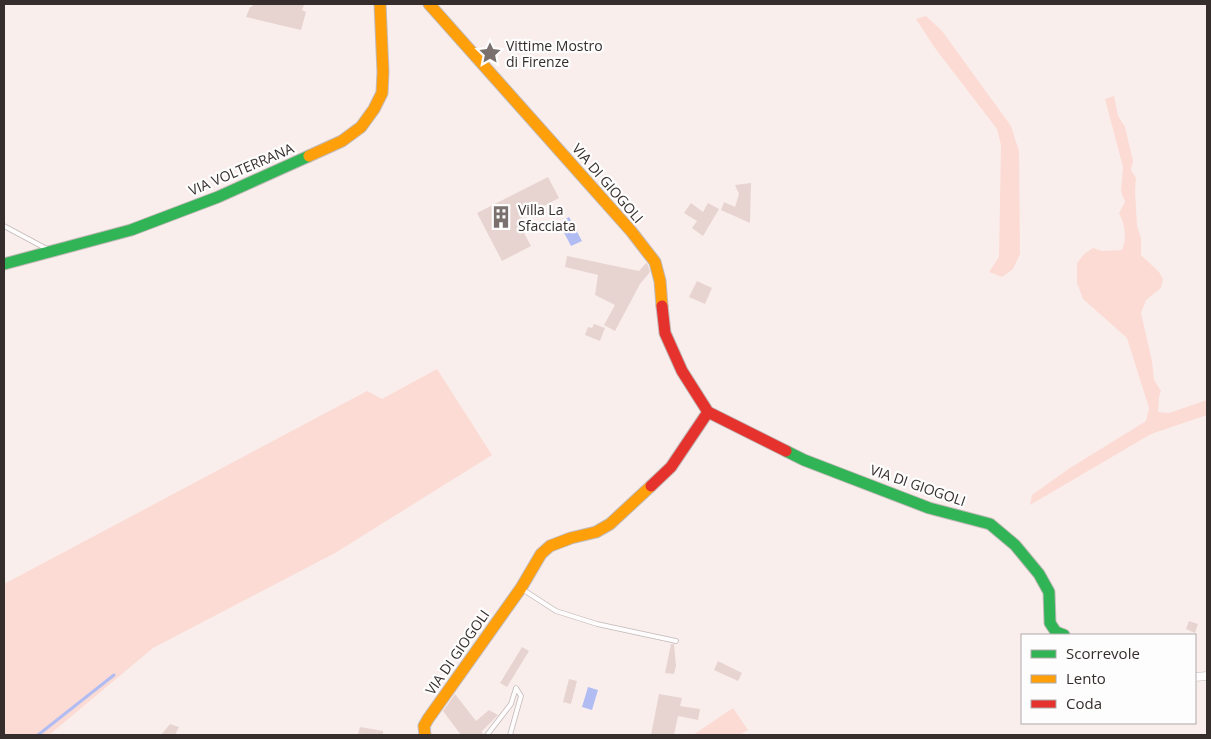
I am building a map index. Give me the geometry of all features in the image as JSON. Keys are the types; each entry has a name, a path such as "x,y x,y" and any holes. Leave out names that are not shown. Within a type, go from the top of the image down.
{"street":[{"name":"VIA VOLTERRANA","path":"4,264 131,230 218,197 342,141 361,127 374,109 382,93 380,4"},
{"name":"VIA DI GIOGOLI","path":"429,4 631,231 656,262 660,281 665,333 682,372 708,412 804,460 929,508 990,524 997,528 1015,545 1042,578 1050,594 1048,615 1052,627 1062,634"},
{"name":"VIA DI GIOGOLI","path":"425,735 424,726 428,719 520,588 541,554 550,546 596,532 610,524 671,467 708,412"}],"lane":[{"path":"4,226 51,252"},
{"path":"520,588 556,611 597,624 676,641"},
{"path":"487,735 511,704 516,688 520,696 510,735"}],"shaded area":[{"path":"926,16 942,31 1011,126 1019,151 1020,254 1013,269 1002,277 989,272 999,257 1001,145 997,129 935,48 916,19"},
{"path":"1114,96 1118,116 1125,127 1133,161 1131,170 1136,178 1137,226 1141,238 1141,255 1159,272 1163,279 1161,288 1146,300 1141,313 1152,361 1154,380 1161,391 1158,412 1169,413 1207,400 1207,415 1151,434 1030,505 1032,495 1070,468 1146,421 1149,408 1127,338 1083,299 1077,283 1077,263 1084,254 1093,248 1102,251 1122,250 1124,245 1125,231 1119,213 1125,202 1121,191 1123,167 1105,99"},
{"path":"437,369 492,455 335,553 153,648 49,735 4,735 4,584 367,391 382,399"},
{"path":"733,708 748,730 739,735 693,735"}],"water":[{"path":"569,217 582,241 571,246 559,223"},
{"path":"588,687 598,690 592,710 582,707"}],"building":[{"path":"253,4 304,5 302,10 306,12 301,30 246,17"},
{"name":"Villa La Sfacciata","path":"548,177 559,198 517,220 531,246 502,261 477,213"},
{"path":"751,183 750,223 721,210 724,202 735,207 739,194 735,185"},
{"path":"691,203 703,212 708,203 719,209 703,236 692,228 697,221 684,213"},
{"path":"567,256 639,271 646,263 648,265 650,272 640,284 615,331 604,325 615,305 595,295 598,275 565,267"},
{"path":"697,281 712,288 705,304 689,297"},
{"path":"594,324 605,328 600,341 585,335 588,327 592,328"},
{"path":"1189,621 1198,624 1195,633 1186,629"},
{"path":"671,644 674,644 676,666 674,674 665,673"},
{"path":"522,647 529,651 507,687 500,683"},
{"path":"718,661 742,673 738,681 714,670"},
{"path":"569,679 577,681 571,704 563,702"},
{"path":"455,694 476,721 489,710 498,715 482,731 483,735 461,735 443,711"},
{"path":"659,694 682,698 680,706 700,709 698,720 678,716 674,735 651,735"},
{"path":"170,724 179,727 175,735 161,735"},
{"path":"360,727 383,731 383,735 358,735"}],"waterway":[{"path":"38,735 114,675"}],"traffic: fast":[{"path":"4,264 131,230 218,197 309,156"},
{"path":"786,451 804,460 929,508 990,524 1015,545 1039,574 1049,592 1050,623 1056,632 1061,634"}],"traffic: slow":[{"path":"309,156 342,141 361,127 374,109 382,93 380,4"},
{"path":"429,4 631,231 655,262 660,281 662,306"},
{"path":"425,735 424,726 428,719 521,588 541,554 550,546 571,538 596,532 610,524 651,486"}],"traffic: jam":[{"path":"662,306 665,333 682,371 708,412 786,451"},
{"path":"651,486 671,467 708,412"}],"place":[{"name":"Vittime Mostro di Firenze","path":"490,53"},
{"name":"Villa La Sfacciata","path":"501,217"}]}
